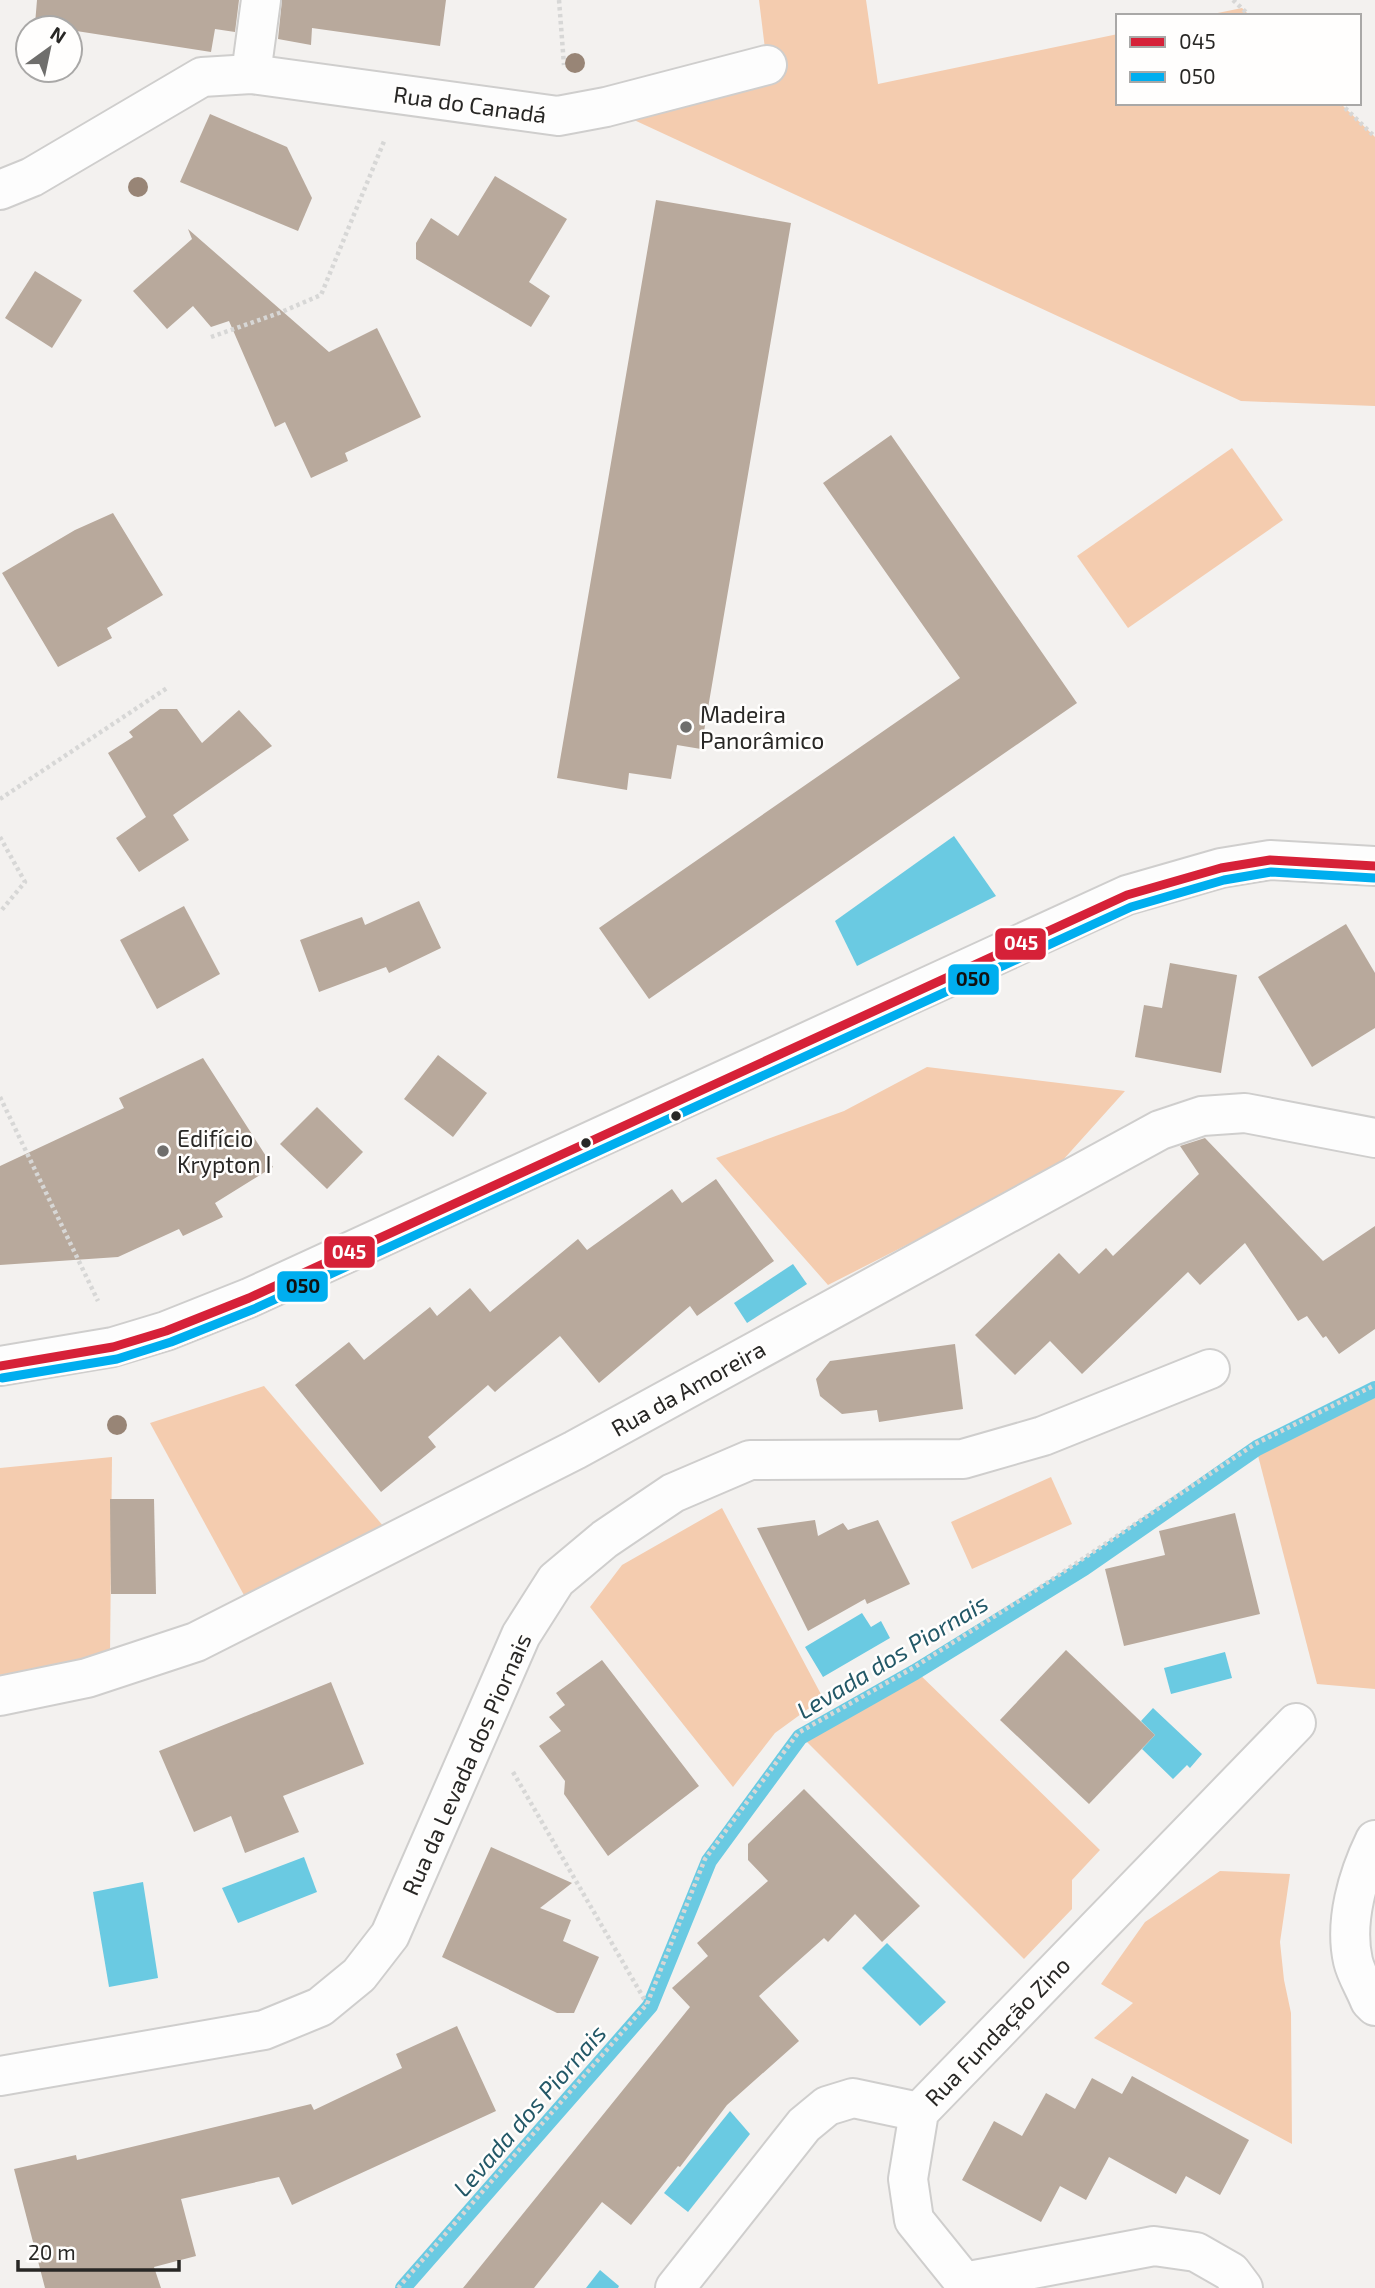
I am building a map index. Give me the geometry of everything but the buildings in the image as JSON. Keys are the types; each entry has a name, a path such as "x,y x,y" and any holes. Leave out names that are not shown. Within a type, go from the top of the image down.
{"street":[{"path":"251,74 261,0"},
{"name":"Rua do Canadá","path":"0,190 33,177 202,77 251,74 558,116 606,107 767,65"},
{"path":"0,1366 113,1347 166,1331 249,1298 1127,895 1197,874 1270,860 1375,866"},
{"name":"Rua da Amoreira","path":"0,1696 87,1678 196,1642 575,1450 1160,1130 1202,1116 1245,1113 1375,1138"},
{"name":"Rua da Levada dos Piornais","path":"0,2076 264,2030 320,2007 359,1975 390,1935 521,1635 556,1580 605,1539 673,1493 750,1460 963,1459 1043,1436 1210,1369"},
{"name":"Rua Fundação Zino","path":"1242,2288 1231,2272 1196,2252 1154,2246 962,2285 914,2220 908,2179 919,2112 1296,1723"},
{"path":"1375,1840 1363,1866 1350,1922 1353,1961 1370,2001 1375,2006"},
{"path":"675,2288 804,2125 827,2106 853,2098 919,2112"}],"path":[{"path":"558,116 564,77 559,0"},
{"path":"1233,0 1248,14"},
{"path":"211,337 321,295 391,122 396,93"},
{"path":"1342,105 1375,137"},
{"path":"0,799 167,688"},
{"path":"0,837 25,882 0,912"},
{"path":"0,1097 103,1311"},
{"path":"398,2288 647,2004 705,1859 798,1732 947,1647 1255,1444 1375,1385"},
{"path":"509,1765 647,2004"}],"shaded area":[{"path":"759,0 866,0 878,84 1116,34 1116,105 1342,105 1375,137 1375,406 1241,401 606,107 767,65"},
{"path":"1242,8 1248,14 1213,14"},
{"path":"1232,448 1283,520 1128,628 1077,556"},
{"path":"927,1067 1125,1091 1054,1170 828,1285 716,1158 844,1111"},
{"path":"1375,1385 1375,1689 1317,1684 1255,1444"},
{"path":"264,1386 390,1534 245,1597 150,1423"},
{"path":"112,1457 110,1656 0,1675 0,1468"},
{"path":"1051,1477 1072,1524 972,1569 951,1522"},
{"path":"722,1508 823,1698 775,1733 733,1787 590,1607 622,1565"},
{"path":"913,1668 1100,1850 1072,1880 1072,1909 1024,1959 798,1733"},
{"path":"1220,1871 1290,1874 1280,1942 1291,2013 1292,2144 1094,2038 1133,2003 1101,1984 1145,1922"}],"water":[{"path":"954,836 996,896 857,966 835,921"},
{"path":"793,1264 807,1284 747,1323 734,1303"},
{"path":"862,1613 871,1627 881,1621 890,1638 823,1677 805,1647"},
{"path":"1225,1652 1232,1678 1171,1694 1164,1668"},
{"path":"1153,1708 1202,1754 1190,1768 1187,1765 1173,1779 1142,1749 1155,1735 1141,1721"},
{"path":"304,1857 317,1892 238,1923 222,1888"},
{"path":"143,1882 158,1978 109,1987 93,1892"},
{"path":"887,1943 946,2002 920,2026 862,1968"},
{"path":"730,2111 750,2134 688,2212 664,2193"},
{"path":"600,2270 619,2286 618,2288 586,2288"}],"waterway":[{"name":"Levada dos Piornais","path":"403,2288 650,2006 709,1861 800,1737 915,1672 1084,1568 1257,1448 1375,1389"}],"transit line":[{"name":"045","path":"0,1366 113,1347 166,1331 249,1298 1127,895 1221,868 1270,860 1375,866"},
{"name":"050","path":"2,1378 117,1359 171,1342 254,1309 1131,907 1224,880 1271,872 1374,878"}],"place":[{"name":"Madeira Panorâmico","path":"686,727"},
{"name":"Edifício Krypton I","path":"163,1151"}]}
